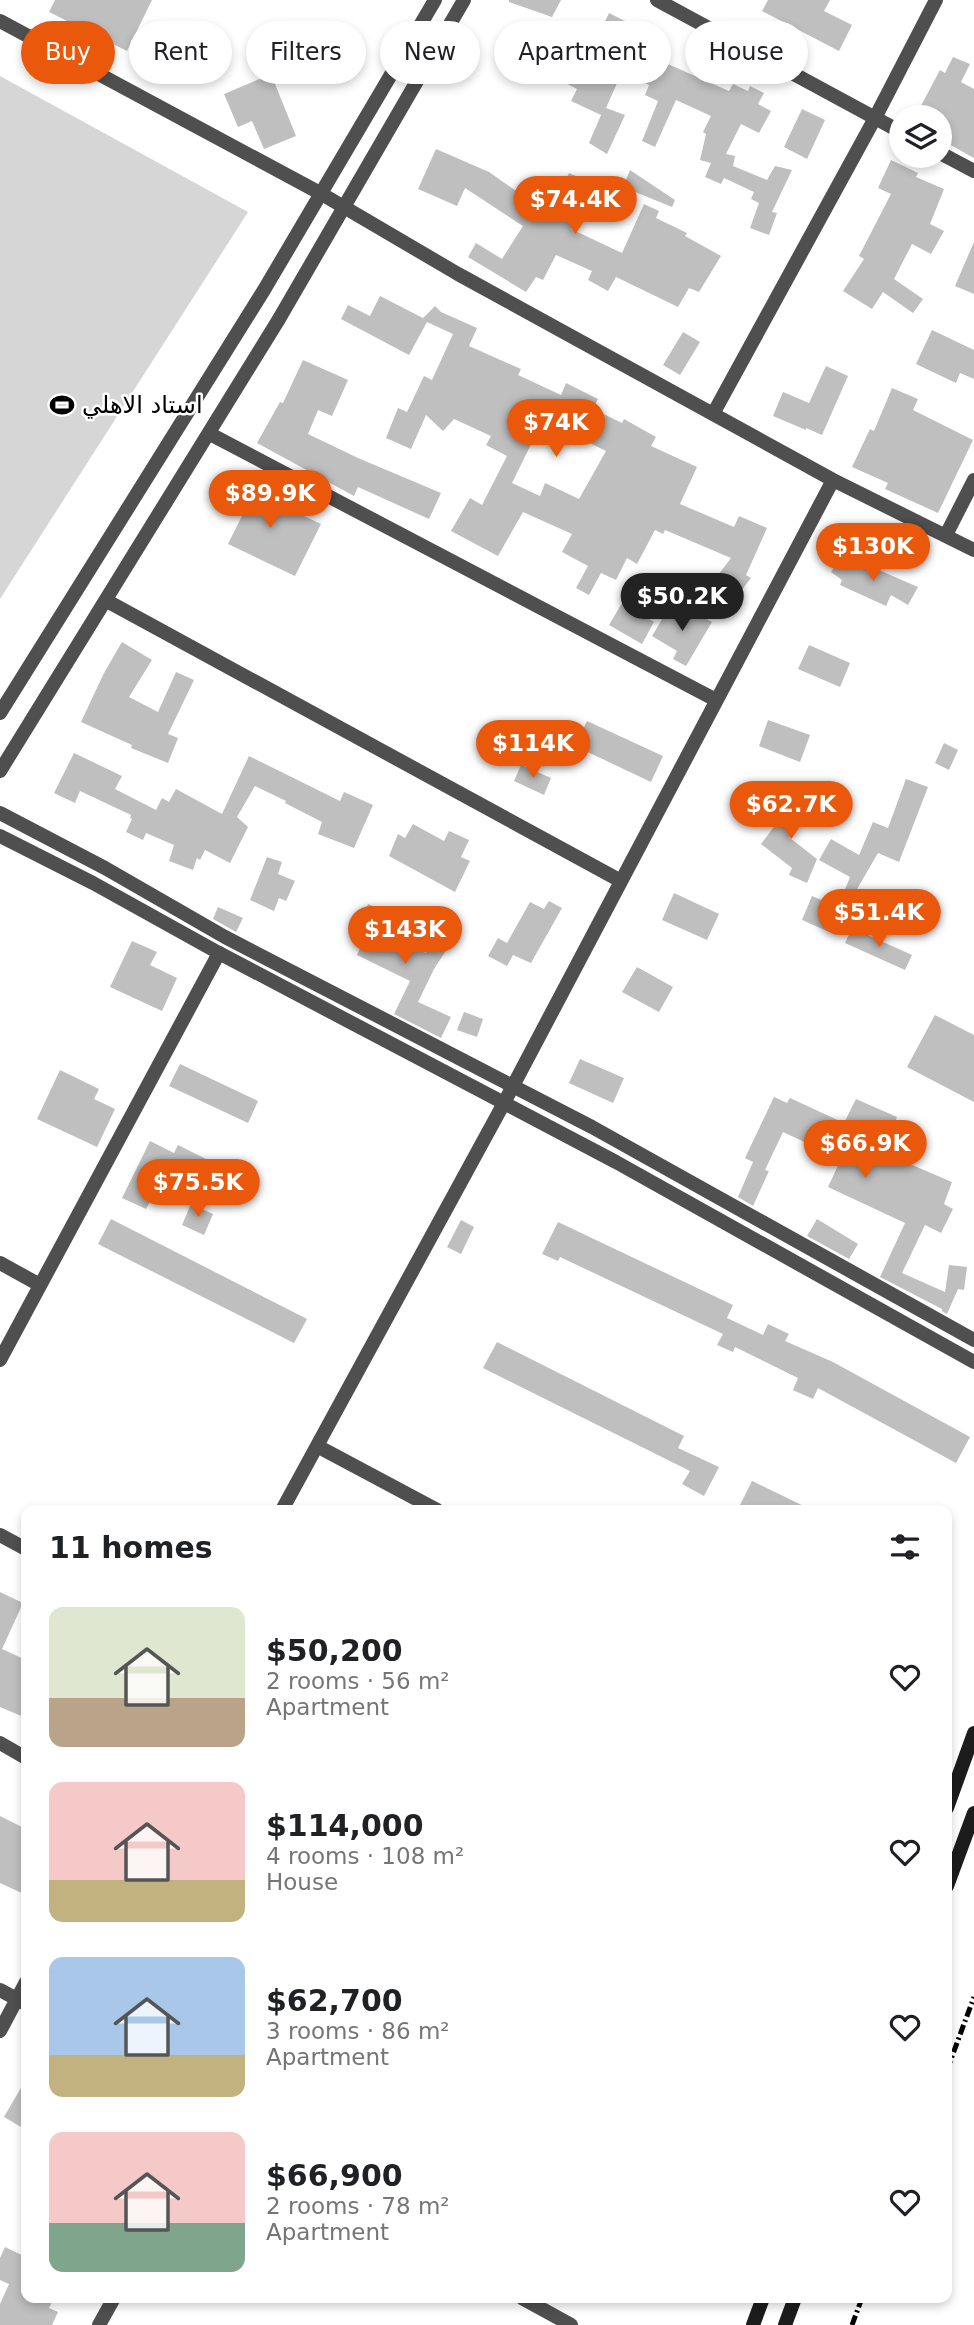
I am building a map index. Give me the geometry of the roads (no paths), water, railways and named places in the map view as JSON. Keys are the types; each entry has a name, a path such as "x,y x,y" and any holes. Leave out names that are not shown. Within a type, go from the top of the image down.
{"main road":[{"path":"952,1782 974,1733"},
{"path":"952,1872 974,1813"},
{"path":"753,2325 761,2303"},
{"path":"785,2325 793,2303"}],"street":[{"path":"0,713 256,302 435,0"},
{"path":"0,771 210,434 464,0"},
{"path":"657,0 889,126"},
{"path":"713,414 875,118 936,0"},
{"path":"0,22 320,193 458,274 833,480 974,550"},
{"path":"952,159 974,171"},
{"path":"210,434 716,700"},
{"path":"285,1505 504,1103 833,480"},
{"path":"946,535 974,480"},
{"path":"107,601 621,881"},
{"path":"0,814 105,868 225,937 513,1085 974,1340"},
{"path":"0,836 616,1162 974,1362"},
{"path":"0,1360 219,953"},
{"path":"0,1264 40,1285"},
{"path":"317,1446 428,1505"},
{"path":"0,1535 21,1546"},
{"path":"0,1743 21,1755"},
{"path":"0,1990 21,2001"},
{"path":"0,2031 21,2003"},
{"path":"99,2325 111,2303"},
{"path":"531,2303 571,2325"}],"railway":[{"path":"952,2056 974,1997"},
{"path":"852,2325 860,2303"}],"place":[{"name":"استاد الاهلي","path":"62,405"}]}
